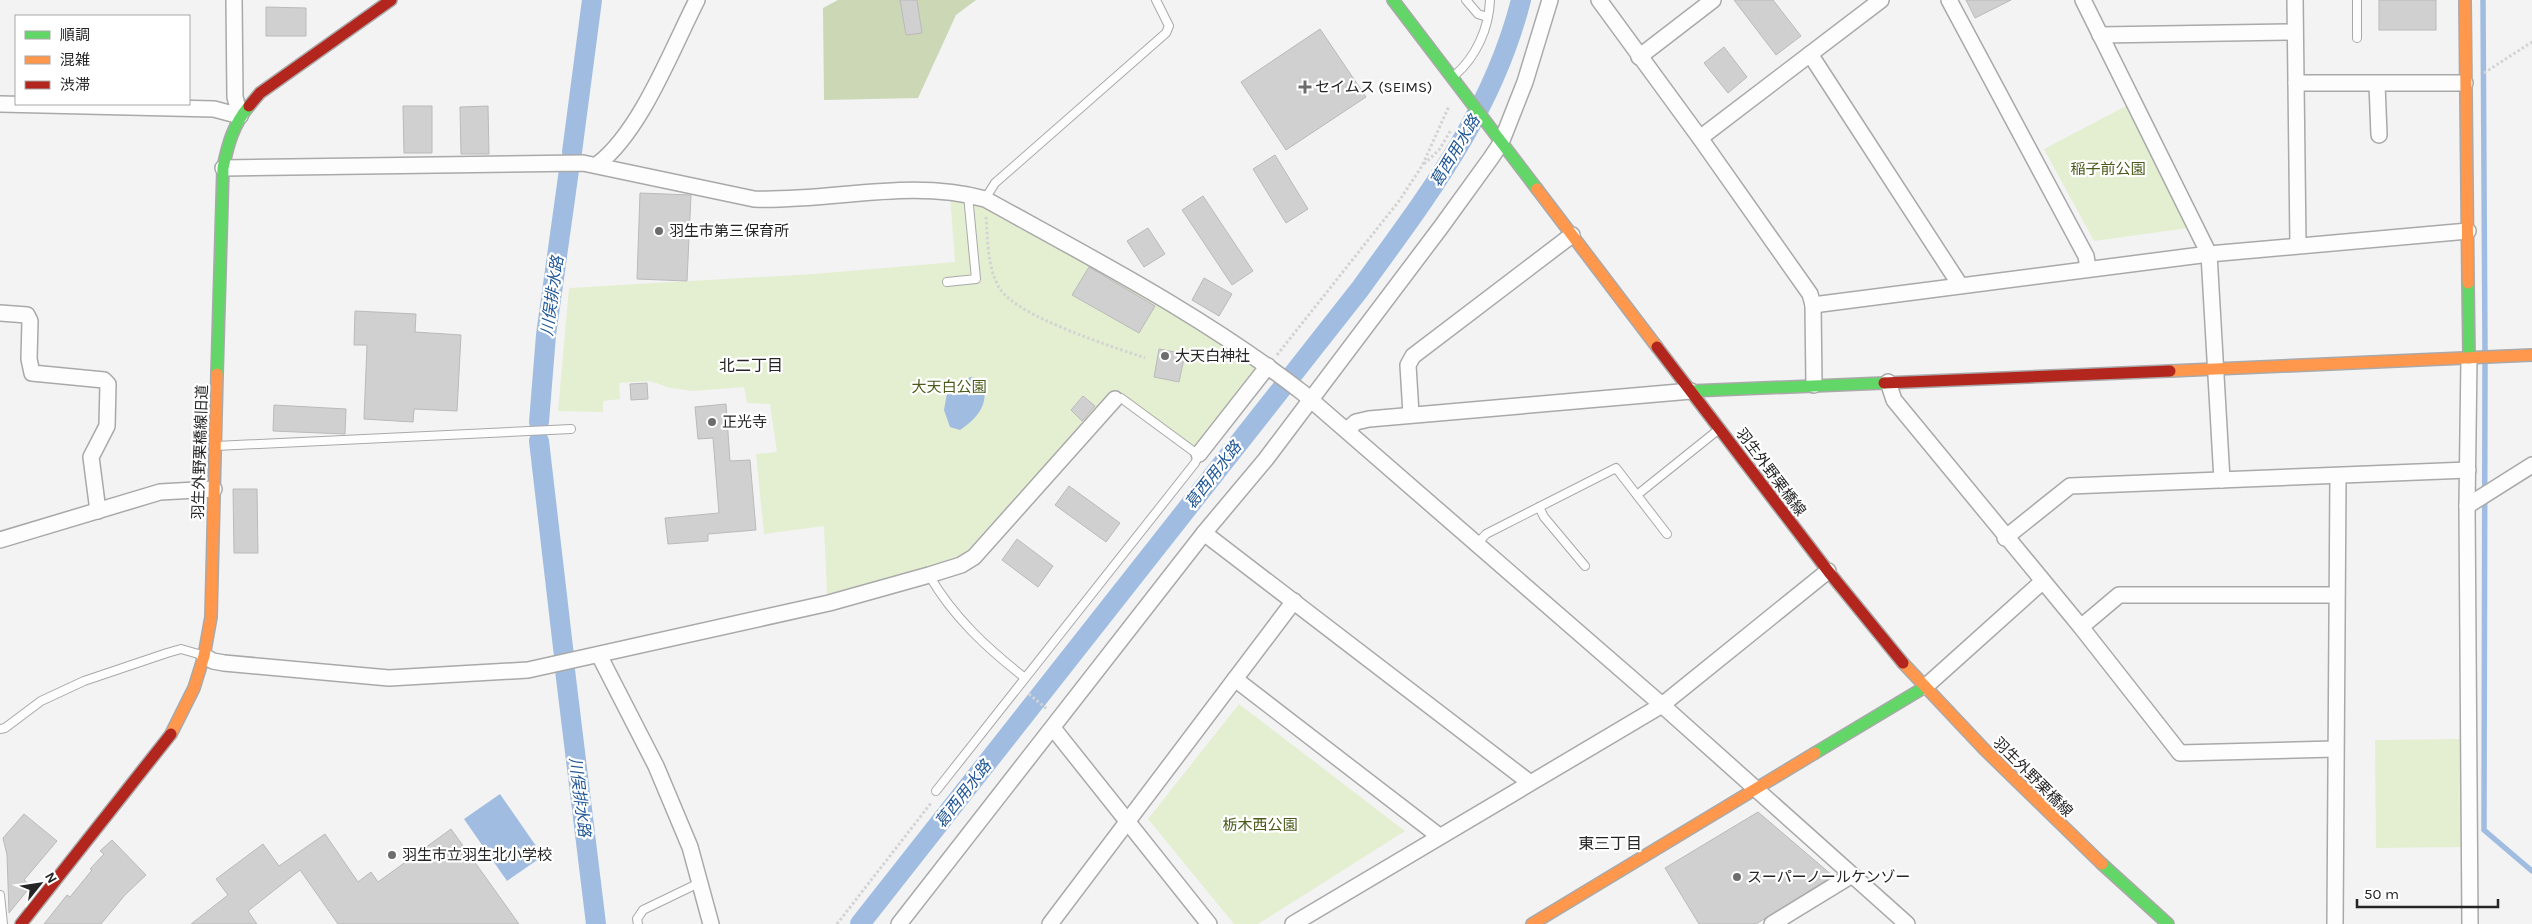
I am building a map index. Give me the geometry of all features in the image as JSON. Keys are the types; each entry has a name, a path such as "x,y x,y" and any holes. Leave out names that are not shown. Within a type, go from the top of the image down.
{"street":[{"path":"43,105 214,109 240,116 235,97 234,0"},
{"path":"590,163 618,146 650,94 697,0"},
{"name":"羽生外野栗橋線","path":"1393,0 1828,572 1925,688 2078,842 2168,924"},
{"path":"899,924 1204,533 1266,459 1307,396 1441,227 1498,138 1537,48 1550,0"},
{"path":"1599,0 1700,138 1810,294 1813,305 1814,385"},
{"path":"1639,56 1712,0"},
{"path":"1700,138 1881,0"},
{"path":"1949,0 2086,256 2088,268"},
{"path":"2083,0 2209,254 2222,480"},
{"path":"2295,0 2298,245"},
{"path":"2464,0 2469,358 2467,506 2470,924"},
{"name":"羽生外野栗橋線旧道","path":"21,924 168,740 194,688 204,656 211,617 223,168 230,135 240,116 260,93 281,76 388,1"},
{"path":"2100,34 2295,32"},
{"path":"1810,54 1960,285"},
{"path":"2296,83 2465,83"},
{"path":"2377,84 2378,135"},
{"path":"0,104 15,104"},
{"path":"223,168 590,163 731,196 754,199 781,200 909,189 968,195 985,199 1180,307 1272,365 1348,429 1476,544 1662,705 1907,924"},
{"path":"1813,305 2088,268 2209,254 2468,230"},
{"path":"1411,414 1408,365 1413,356 1572,235"},
{"path":"0,313 27,315 30,321 29,359 32,373 104,380 108,384 108,426 91,457 98,512"},
{"path":"1348,429 1356,422 1411,414 1691,391 2532,355"},
{"path":"1199,454 1272,365"},
{"path":"1888,382 1894,400 2005,538 2081,627 2180,753 2334,749"},
{"path":"204,656 213,661 224,663 389,678 528,670 829,603 929,576 962,565 974,558 1115,399"},
{"path":"2467,506 2532,465"},
{"path":"2005,538 2070,486 2468,470"},
{"path":"2335,924 2335,595 2338,476"},
{"path":"0,540 160,492 214,490"},
{"path":"1204,533 1529,782"},
{"path":"1293,924 1529,782 1662,705 1828,572"},
{"path":"1532,924 1925,688 2042,582"},
{"path":"2081,627 2119,595 2335,595"},
{"path":"1050,924 1294,601"},
{"path":"599,655 656,766 690,847 711,924"},
{"path":"1235,679 1439,836"},
{"path":"1053,728 1209,924"},
{"path":"1772,924 1852,875"}],"lane":[{"path":"985,199 995,183 1166,33 1170,26 1156,0"},
{"path":"1466,0 1478,14 1487,18"},
{"path":"1452,78 1471,59 1487,18 1490,0"},
{"path":"2356,38 2357,0"},
{"path":"948,282 976,279 968,195"},
{"path":"936,791 1195,463 1199,454 1122,398 1115,399"},
{"path":"1637,495 1720,428"},
{"path":"215,446 571,429"},
{"path":"1476,544 1486,534 1616,468 1667,534"},
{"path":"1539,507 1544,517 1585,566"},
{"path":"929,576 962,621 983,643 1024,678"},
{"path":"0,729 5,728 41,701 84,682 174,651 191,650 204,656"},
{"path":"638,924 637,919 643,910 701,882"},
{"path":"0,895 3,924"}],"path":[{"path":"2495,66 2532,42"},
{"path":"1272,365 1382,225 1422,166 1450,105"},
{"path":"1422,166 1438,150 1451,130"},
{"path":"985,199 989,258 993,274 1000,289 1013,302 1075,334 1144,358"},
{"path":"1026,692 1048,709"},
{"path":"837,924 934,800 936,791"}],"green space":[{"path":"838,0 976,0 956,15 918,98 824,100 823,8"},
{"name":"稲子前公園","path":"2128,105 2188,228 2094,241 2044,149"},
{"name":"大天白公園","path":"950,195 977,201 1173,312 1253,363 1255,373 1200,445 1193,446 1119,391 1105,398 958,561 827,594 824,526 764,534 756,454 777,452 770,404 747,403 744,387 693,391 671,388 650,381 619,383 620,399 603,401 603,412 558,411 569,288 814,274 955,262"},
{"name":"栃木西公園","path":"1239,704 1405,831 1258,924 1234,924 1148,819"},
{"path":"2461,739 2463,847 2376,848 2375,740"}],"water":[{"path":"970,377 981,379 984,387 984,402 973,420 960,430 950,427 944,410 947,393"},
{"path":"500,794 543,856 507,881 464,819"}],"building":[{"path":"900,0 917,0 922,33 906,35"},
{"path":"1734,0 1773,0 1801,36 1776,55"},
{"path":"1966,0 2011,0 1975,18"},
{"path":"2379,0 2436,0 2436,30 2379,30"},
{"path":"266,7 306,8 306,36 266,36"},
{"path":"1320,29 1366,97 1286,150 1241,82"},
{"path":"1724,47 1747,77 1728,93 1704,63"},
{"path":"403,106 432,106 432,153 404,153"},
{"path":"488,106 489,154 461,154 460,107"},
{"path":"1275,155 1308,209 1286,223 1253,169"},
{"path":"640,193 691,195 687,281 637,279"},
{"path":"1203,196 1253,271 1232,285 1182,210"},
{"path":"1148,228 1165,254 1144,267 1127,241"},
{"path":"1089,267 1155,306 1139,333 1072,295"},
{"path":"1204,278 1232,294 1219,316 1192,300"},
{"path":"355,311 416,314 415,332 461,335 457,411 414,409 413,422 364,419 367,345 354,345"},
{"path":"1159,349 1185,354 1179,382 1154,377"},
{"path":"647,383 648,399 631,400 630,384"},
{"path":"1083,396 1095,406 1082,421 1071,410"},
{"path":"726,404 730,461 750,460 756,530 708,534 708,541 668,544 665,518 719,513 713,438 698,439 695,407"},
{"path":"274,405 346,409 345,434 273,431"},
{"path":"1069,486 1120,523 1106,542 1055,505"},
{"path":"233,489 257,489 258,553 234,553"},
{"path":"1017,539 1053,566 1038,587 1002,560"},
{"path":"1758,812 1833,876 1756,924 1699,924 1665,868"},
{"path":"24,814 57,841 24,880 31,886 9,913 7,855 3,838"},
{"path":"451,829 519,924 338,924 300,870 248,911 257,924 191,924 228,895 216,879 263,844 279,866 325,834 358,882 371,872 378,882"},
{"path":"112,840 146,875 125,895 101,924 44,924 67,895 70,897 92,870 90,869 104,854 100,851"}],"waterway":[{"name":"川俣排水路","path":"572,152 592,0"},
{"name":"葛西用水路","path":"860,924 1360,289 1409,221 1433,187 1475,117 1509,41 1521,0"},
{"path":"2483,0 2485,353"},
{"name":"川俣排水路","path":"539,422 546,335 569,170"},
{"path":"2485,362 2484,830 2532,871"},
{"name":"川俣排水路","path":"539,441 564,656"},
{"name":"川俣排水路","path":"565,670 596,924"}],"traffic: fast":[{"path":"1393,0 1537,189"},
{"path":"217,374 223,168 232,135 243,113 249,106"},
{"path":"2468,283 2469,358"},
{"path":"1691,391 1884,383"},
{"path":"1815,753 1925,687"},
{"path":"2102,864 2168,924"}],"traffic: slow":[{"path":"2465,0 2468,283"},
{"path":"1537,189 1657,347"},
{"path":"2170,371 2532,355"},
{"path":"171,734 194,688 204,656 211,617 217,374"},
{"path":"1903,663 1984,749 2102,864"},
{"path":"1532,924 1815,753"}],"traffic: jam":[{"path":"249,106 260,93 391,0"},
{"path":"1657,347 1828,571 1903,663"},
{"path":"1884,383 2170,371"},
{"path":"21,924 171,734"}],"place":[{"name":"セイムス (SEIMS)","path":"1305,87"},
{"name":"羽生市第三保育所","path":"659,231"},
{"name":"大天白神社","path":"1165,356"},
{"name":"正光寺","path":"712,422"},
{"name":"羽生市立羽生北小学校","path":"392,855"},
{"name":"スーパーノールケンゾー","path":"1737,877"}],"district":[{"name":"北二丁目","path":"751,365"},
{"name":"東三丁目","path":"1610,843"}]}
